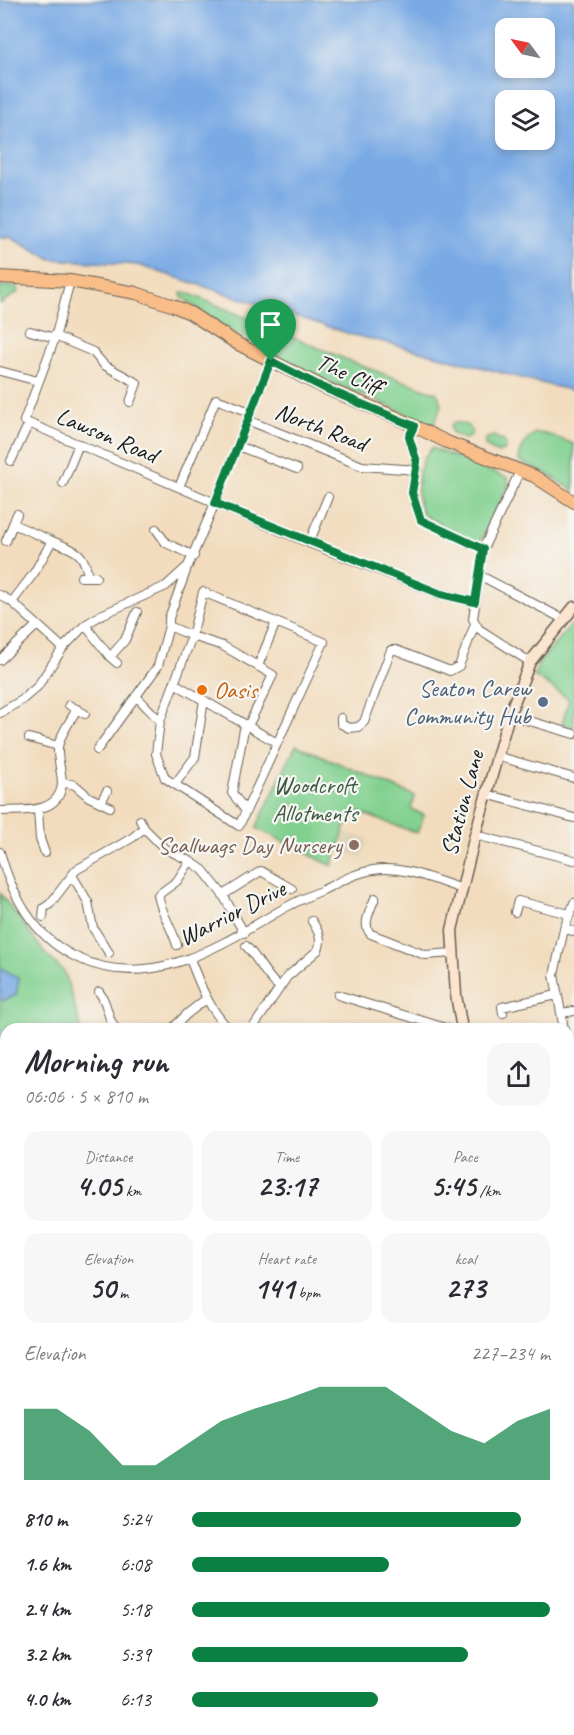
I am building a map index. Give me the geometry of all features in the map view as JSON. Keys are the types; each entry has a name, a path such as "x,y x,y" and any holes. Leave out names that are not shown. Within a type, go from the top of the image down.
{"main road":[{"name":"The Cliff","path":"0,277 70,281 136,293 174,306 238,344 324,388 546,482 574,502"},
{"name":"Station Lane","path":"461,1023 456,994 452,930 496,756 530,662 574,607"}],"street":[{"name":"Lawson Road","path":"70,281 55,337 24,421 309,543 441,594 475,602"},
{"path":"30,331 55,337 93,352 104,365 137,383 130,402"},
{"path":"97,750 158,666 169,618 188,566 194,556 271,361"},
{"path":"0,371 38,381"},
{"name":"North Road","path":"179,487 216,399 248,416 362,466 417,470"},
{"path":"11,461 29,423"},
{"path":"414,426 409,437 417,462 412,493 421,520 483,549"},
{"path":"63,483 79,444"},
{"path":"238,446 297,469"},
{"path":"520,471 483,549 473,619 475,624 530,662"},
{"path":"309,543 328,497"},
{"path":"6,541 17,514"},
{"path":"13,524 82,555 87,565 88,577"},
{"path":"156,529 166,543 194,556"},
{"path":"12,602 34,573 52,541"},
{"path":"0,713 22,700 37,687 63,648 84,625 166,586 188,566"},
{"path":"479,575 565,620"},
{"path":"203,592 276,622 324,642 239,826 165,778 156,754 160,721 192,636 203,592"},
{"path":"0,595 12,602 63,648"},
{"path":"110,657 125,640 137,612"},
{"path":"124,620 133,623"},
{"path":"258,666 276,622"},
{"path":"341,718 341,724 349,728 358,727 364,722 391,650 450,671 455,670 459,666 475,624"},
{"path":"84,625 117,663"},
{"path":"0,660 36,626"},
{"path":"169,626 223,646 273,675 246,725 232,793 246,811"},
{"path":"174,682 277,743"},
{"path":"136,696 160,721"},
{"path":"175,784 195,757 204,700"},
{"path":"69,705 85,714"},
{"path":"0,810 38,810 48,806 56,798 62,782 58,746 77,709"},
{"path":"509,715 574,734"},
{"path":"29,738 58,746"},
{"path":"496,756 574,778"},
{"path":"62,782 75,785 89,797 110,807"},
{"path":"101,802 107,791"},
{"path":"486,794 574,818"},
{"path":"38,810 40,839 45,853"},
{"path":"140,820 144,828 164,848 203,870 223,895 244,933"},
{"path":"43,917 44,908 50,904 76,870 132,838 144,828"},
{"path":"475,835 574,860"},
{"path":"40,839 51,838"},
{"name":"Warrior Drive","path":"0,852 12,889 41,933 65,952 84,962 134,970 157,967 205,953 290,906 357,874 375,869 395,869 416,874 462,890"},
{"path":"177,945 160,906 158,895 177,881 190,861"},
{"path":"223,895 261,871 292,889"},
{"path":"72,875 88,902 93,928 110,953"},
{"path":"375,898 366,923 367,930 371,934 425,955 453,953"},
{"path":"515,912 518,901 569,914"},
{"path":"563,1023 557,995 555,968 564,929 574,903"},
{"path":"256,1023 279,987 298,966 318,950 321,944 320,937 312,921"},
{"path":"564,929 574,931"},
{"path":"320,937 330,934"},
{"path":"95,946 102,942"},
{"path":"246,946 257,956 263,971 270,980 279,987"},
{"path":"257,956 264,951"},
{"path":"190,959 206,999 223,1023"},
{"path":"99,992 106,1000 111,1023"},
{"path":"106,1000 116,995"},
{"path":"338,995 429,1023"},
{"path":"503,1013 502,1007 557,995"},
{"path":"178,1023 206,999"},
{"path":"562,1013 574,1011"}],"shaded area":[{"name":"Scallwags Day Nursery","path":"345,832 368,839 362,858 339,851"}],"green space":[{"path":"0,286 18,287 18,292 0,304"},
{"path":"185,292 362,366 437,393 442,405 433,426 326,381 220,325 182,297 181,293"},
{"path":"453,423 469,427 472,431 470,437 465,439 453,434 450,427"},
{"path":"536,433 546,434 574,444 574,491 549,475 519,461 524,445"},
{"path":"493,436 504,441 506,445 504,451 498,453 485,446 485,439"},
{"path":"432,448 508,478 509,484 480,542 474,542 423,515 418,499 418,480 423,462"},
{"path":"574,622 574,727 562,724 569,699 534,676 539,663"},
{"name":"Woodcroft Allotments","path":"296,745 415,796 411,809 424,815 417,833 355,811 345,828 332,866 256,828"},
{"path":"0,893 44,952 65,973 79,1023 0,1023"}],"water":[{"path":"0,0 574,0 574,391 353,335 138,265 51,259 11,237 0,237"},
{"path":"0,967 19,979 16,995 3,1001 0,999"}],"place":[{"name":"Oasis","path":"202,690"},
{"name":"Seaton Carew Community Hub","path":"543,702"},
{"name":"Scallwags Day Nursery","path":"354,845"}],"route":[{"path":"271,361 324,388 414,426 409,437 417,462 412,493 421,520 483,549 475,602 441,594 309,543 215,503 271,361"}]}
